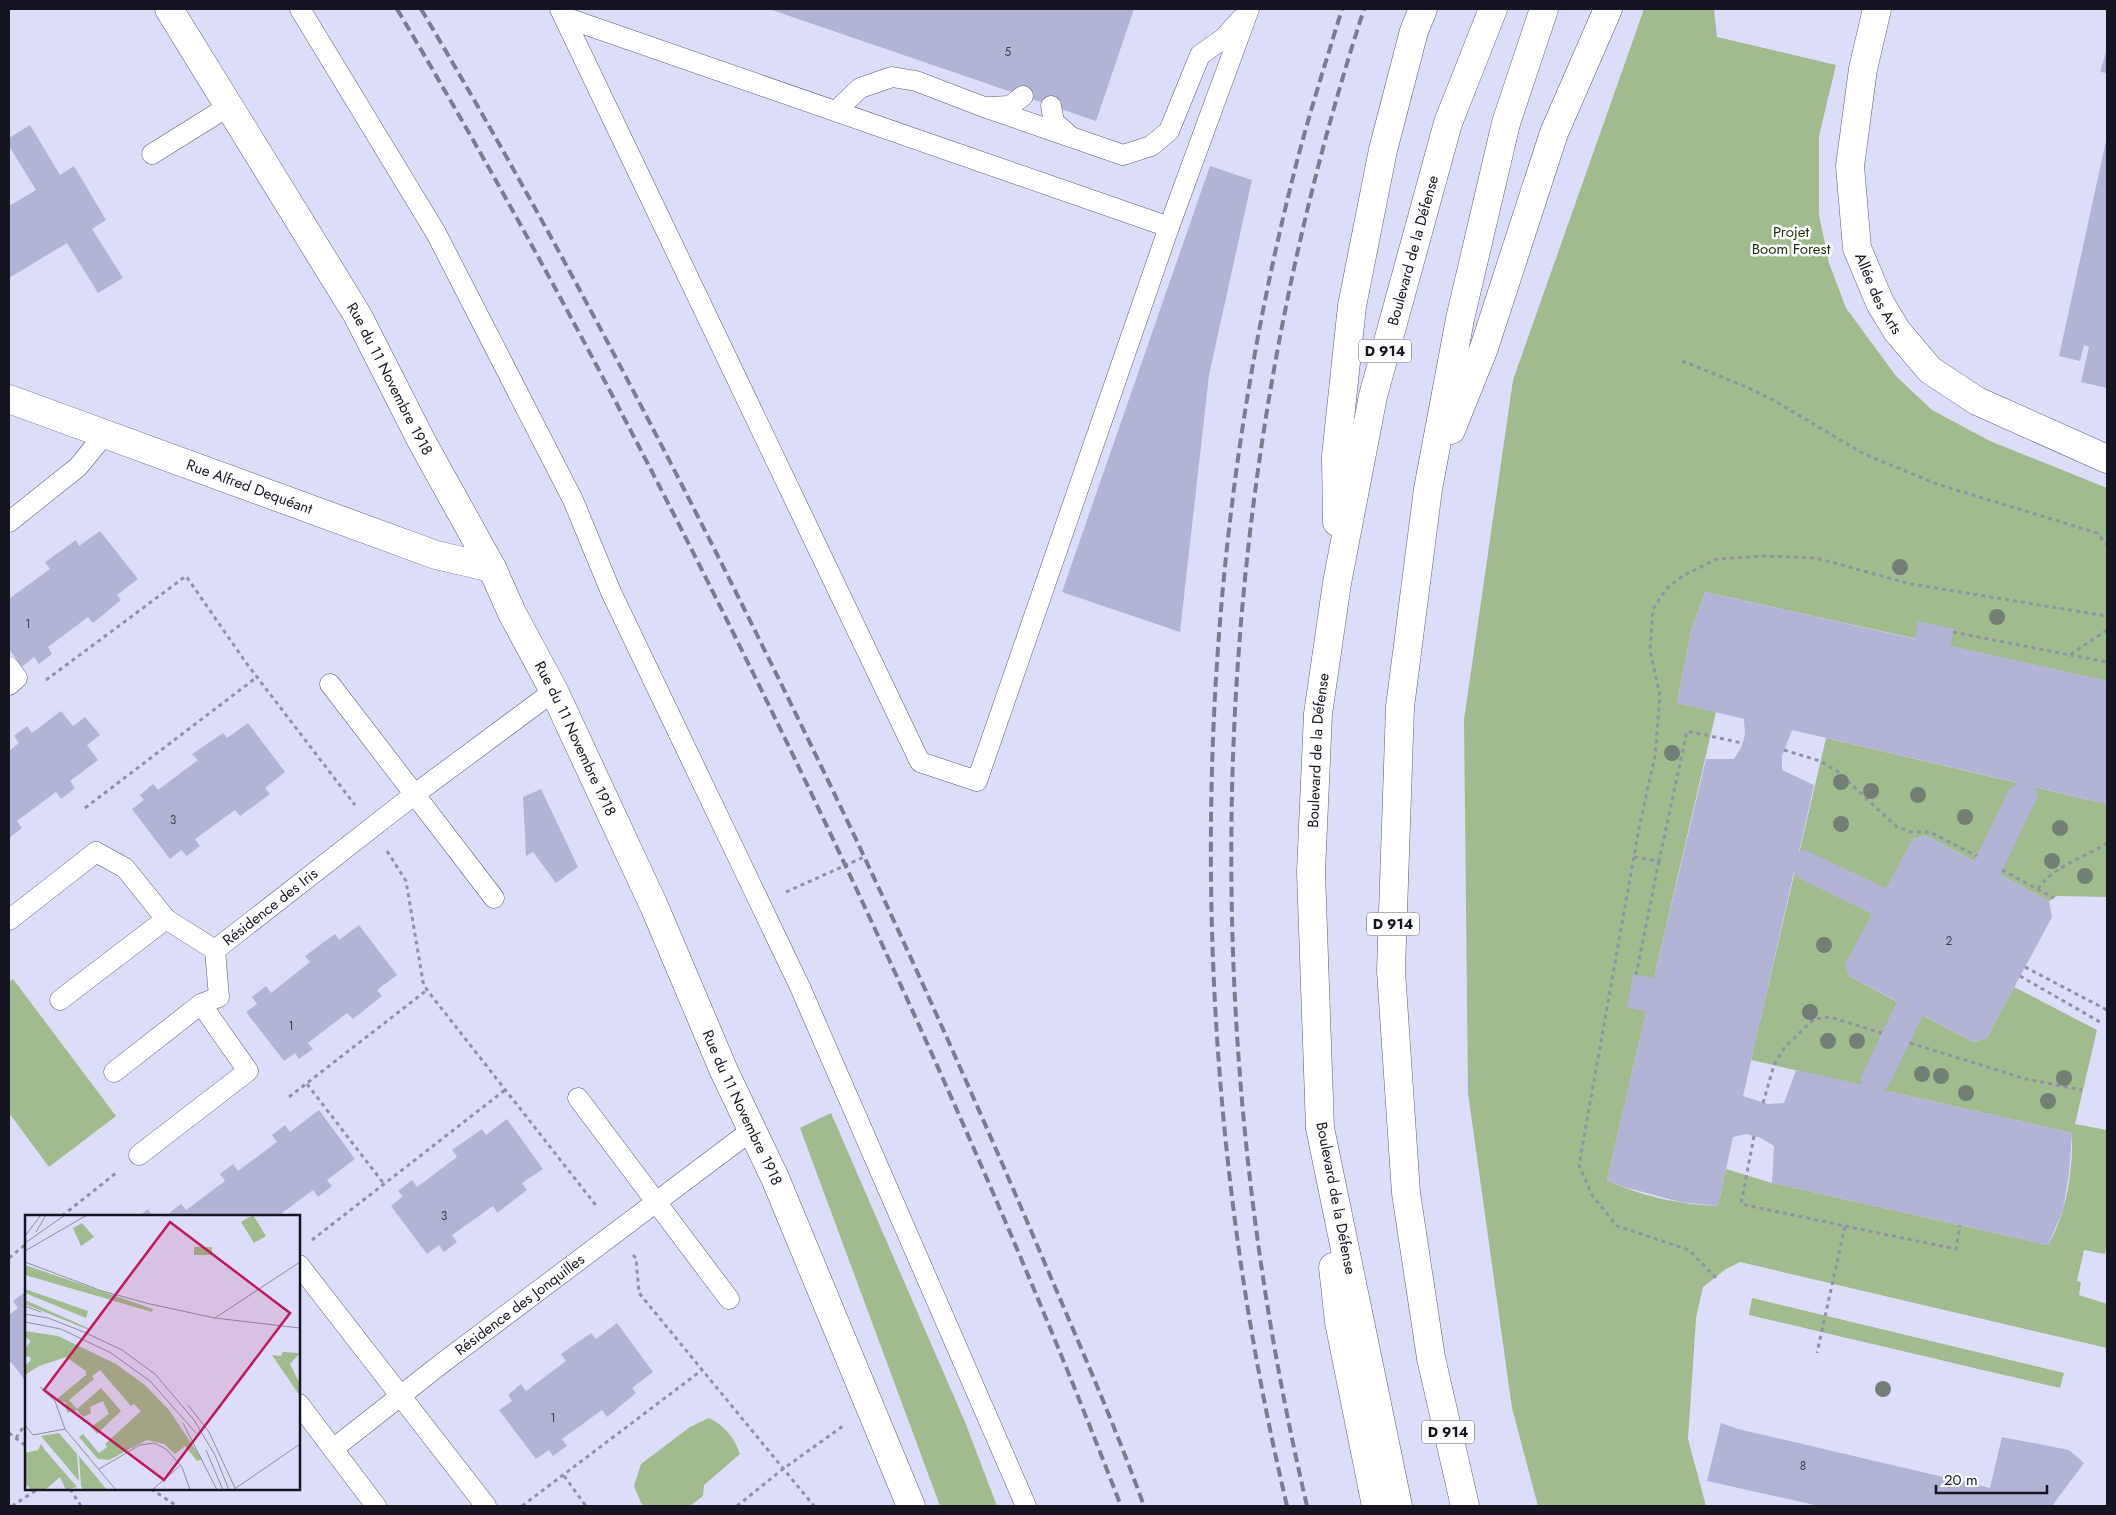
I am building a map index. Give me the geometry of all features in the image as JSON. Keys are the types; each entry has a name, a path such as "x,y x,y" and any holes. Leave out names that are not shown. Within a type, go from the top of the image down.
{"main road":[{"name":"Rue du 11 Novembre 1918","path":"169,9 358,316 422,442 492,568 512,613 554,691 654,906 724,1071 775,1178 910,1506"},
{"path":"1337,583 1336,456 1352,306 1383,150 1414,30 1423,9"},
{"name":"Boulevard de la Défense","path":"1398,1506 1320,1128 1311,872 1318,714 1337,583 1373,396 1425,201 1448,123 1493,9"},
{"name":"D 914","path":"1465,1506 1431,1358 1406,1193 1391,971 1400,707 1428,489 1460,319 1504,132 1544,9"},
{"path":"1428,489 1484,348 1554,133 1608,9"},
{"name":"Allée des Arts","path":"1877,9 1863,69 1850,166 1857,248 1880,303 1897,331 1930,370 1977,401 2107,459"},
{"name":"Rue Alfred Dequéant","path":"9,399 436,555 492,568"},
{"path":"1320,1128 1339,1322 1376,1506"},
{"path":"1431,1358 1478,1506"}],"lane":[{"path":"300,9 436,233 573,500 612,592 800,987 1026,1506"},
{"path":"836,111 860,88 892,77 916,81 984,107 1123,155 1151,146 1169,131 1200,55 1224,38 1249,9"},
{"path":"562,13 920,762 978,781 1169,227 1249,9"},
{"path":"562,13 1169,227"},
{"path":"984,107 1010,106 1023,96"},
{"path":"152,154 229,106"},
{"path":"1051,106 1054,122 1074,139"},
{"path":"9,522 78,467 104,434"},
{"path":"9,667 17,678 9,685"},
{"path":"330,684 494,898"},
{"name":"Résidence des Iris","path":"200,1004 220,997 216,950 415,794 554,691"},
{"path":"9,920 96,852 125,868 166,919 216,950"},
{"path":"60,1000 166,919"},
{"path":"114,1072 200,1004 248,1071 139,1154"},
{"path":"578,1098 729,1299"},
{"name":"Résidence des Jonquilles","path":"333,1449 656,1201 752,1130"},
{"path":"300,1266 486,1506"},
{"path":"300,1405 376,1506"}],"path":[{"path":"1682,361 1742,385 1775,401 1864,454 1937,484 2097,533 2107,545"},
{"path":"1716,1278 1688,1250 1617,1226 1592,1195 1580,1165 1634,856 1655,756 1660,696 1650,650 1653,609 1666,588 1684,575 1717,560 1764,556 1816,558 1910,584 2107,616"},
{"path":"40,685 186,576 257,677 373,827 406,881 423,982 427,990 636,1258 640,1293 814,1506"},
{"path":"2070,655 2107,630"},
{"path":"1953,632 2107,662"},
{"path":"85,808 257,677"},
{"path":"1636,975 1687,731 1742,743"},
{"path":"1784,750 1820,761 1837,771 1896,826 1910,832 1930,832 1976,856"},
{"path":"2038,889 2044,880 2058,870 2107,844"},
{"path":"1634,856 1659,861"},
{"path":"761,903 864,857"},
{"path":"2002,870 2054,898"},
{"path":"2025,967 2106,1009"},
{"path":"2020,976 2100,1022"},
{"path":"289,1097 427,990"},
{"path":"1763,1103 1774,1065 1785,1047 1814,1019 1830,1017 1882,1033"},
{"path":"1910,1042 2026,1079 2082,1090"},
{"path":"307,1084 384,1184"},
{"path":"306,1244 505,1090"},
{"path":"1754,1136 1741,1204 1956,1249 1960,1225"},
{"path":"63,1215 139,1154"},
{"path":"1818,1354 1845,1226"},
{"path":"9,1258 25,1245"},
{"path":"522,1506 702,1370"},
{"path":"16,1438 25,1424"},
{"path":"737,1506 783,1469 846,1424"},
{"path":"9,1433 25,1445"},
{"path":"564,1476 586,1506"},
{"path":"12,1506 36,1490"},
{"path":"71,1490 81,1506"},
{"path":"153,1490 177,1506"}],"green space":[{"name":"Projet Boom Forest","path":"1644,9 1714,9 1717,37 1836,65 1819,136 1819,215 1829,263 1846,308 1896,376 1932,410 1990,441 2107,488 2107,681 1705,592 1691,631 1677,703 1716,712 1607,1180 1633,1191 1661,1199 1689,1204 1718,1206 1726,1169 1772,1183 2048,1245 2055,1233 2068,1191 2072,1133 1751,1060 1826,738 2107,804 2107,897 2057,896 2049,901 1927,836 1913,839 1846,964 1849,976 1973,1042 1987,1038 2014,987 2097,1030 2075,1124 2107,1130 2107,1242 2105,1254 2084,1250 2077,1281 2081,1282 2079,1295 2107,1304 2107,1348 1740,1262 1726,1269 1703,1287 1696,1318 1688,1439 1706,1506 1538,1506 1512,1408 1468,1093 1464,720 1513,380"},
{"path":"13,979 116,1116 49,1167 9,1113 9,982"},
{"path":"831,1113 965,1422 997,1506 940,1506 800,1128"},
{"path":"1752,1298 2064,1373 2060,1388 1749,1315"},
{"path":"709,1418 728,1433 735,1442 740,1454 704,1485 703,1496 690,1506 645,1506 641,1503 634,1486 641,1464 690,1427"}],"building":[{"path":"769,9 1134,9 1096,121"},
{"path":"2107,52 2107,73 2100,72"},
{"path":"30,125 60,175 74,166 106,220 92,229 123,278 98,293 67,243 9,278 9,206 36,190 9,146 9,138"},
{"path":"2106,141 2107,388 2081,382 2089,347 2084,345 2080,361 2059,356"},
{"path":"1210,166 1252,180 1209,375 1180,632 1062,592"},
{"path":"100,531 138,579 117,595 121,600 93,623 88,617 48,647 52,654 39,664 34,657 22,667 9,649 9,596 10,598 50,569 45,562 76,540 79,546"},
{"path":"1705,592 1915,639 1918,621 1954,629 1950,646 2107,681 2107,804 2035,787 2038,796 2000,875 2049,901 2052,917 1987,1038 1973,1042 1923,1015 1888,1087 1883,1090 2072,1133 2069,1174 2063,1210 2048,1245 1772,1183 1774,1146 1761,1138 1746,1134 1733,1137 1718,1206 1680,1202 1624,1187 1607,1180 1646,1012 1627,1007 1633,974 1654,978 1706,759 1734,759 1741,748 1745,735 1744,719 1677,703 1691,631","holes":["1792,730 2019,783 2010,788 1974,861 1927,836 1913,839 1886,888 1805,850 1799,852 1814,785 1782,770 1782,756","1794,872 1797,877 1872,914 1845,964 1849,976 1897,1001 1860,1079 1863,1085 1796,1070 1784,1103 1768,1104 1743,1096"]},
{"path":"61,711 73,726 85,717 100,735 87,745 98,760 70,781 75,788 61,799 56,792 17,821 22,828 9,838 9,751 19,743 14,736 27,726 32,733"},
{"path":"248,723 285,772 265,788 270,794 240,816 235,810 195,839 200,846 187,856 181,850 170,859 132,809 144,800 140,795 153,784 158,790 198,760 192,754 223,733 227,738"},
{"path":"541,789 578,867 556,883 533,852 526,856 523,797"},
{"path":"359,925 397,975 377,990 382,996 353,1019 347,1013 308,1043 313,1049 299,1059 295,1053 284,1061 246,1012 257,1004 252,997 266,986 271,993 310,962 305,956 335,934 339,940"},
{"path":"319,1110 355,1159 327,1180 332,1186 318,1197 313,1190 279,1215 168,1214 181,1204 186,1210 225,1181 220,1174 233,1164 238,1171 277,1142 272,1135 285,1125 290,1132"},
{"path":"507,1119 543,1169 522,1183 527,1190 497,1213 493,1206 452,1235 457,1242 444,1252 439,1245 427,1254 391,1206 403,1196 398,1191 412,1180 417,1187 457,1157 452,1150 482,1129 486,1135"},
{"path":"148,1209 152,1215 140,1215"},
{"path":"25,1292 24,1379 11,1362 9,1364 9,1315 18,1308 13,1301"},
{"path":"617,1323 653,1372 632,1388 636,1393 607,1417 602,1410 562,1439 567,1446 553,1456 549,1450 536,1459 499,1410 512,1401 508,1395 521,1384 526,1391 566,1361 561,1354 591,1333 596,1339"},
{"path":"1721,1423 1738,1429 1990,1488 2002,1437 2069,1450 2084,1463 2052,1506 1819,1506 1707,1481"}],"railway":[{"path":"397,9 505,197 609,389 708,582 804,778 970,1139 1085,1414 1121,1506"},
{"path":"421,9 478,107 589,307 694,509 796,713 871,871 971,1092 1095,1382 1144,1506"},
{"path":"1287,1506 1254,1343 1230,1177 1215,1010 1211,842 1216,673 1232,506 1257,340 1298,156 1342,9"},
{"path":"1307,1506 1270,1320 1245,1132 1233,943 1233,754 1246,565 1273,378 1312,192 1364,9"}]}
